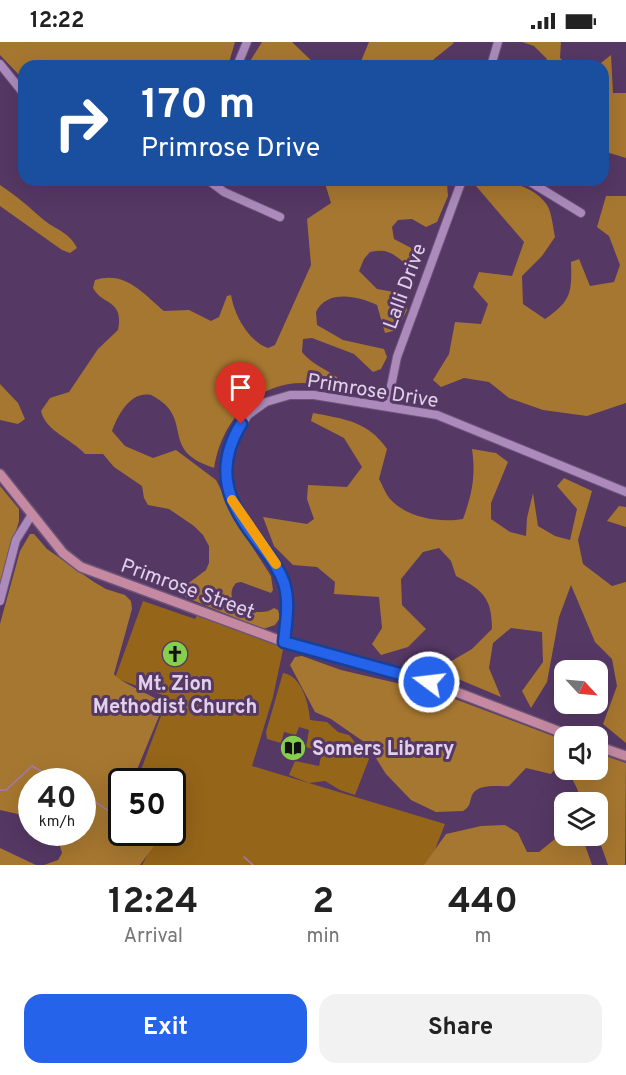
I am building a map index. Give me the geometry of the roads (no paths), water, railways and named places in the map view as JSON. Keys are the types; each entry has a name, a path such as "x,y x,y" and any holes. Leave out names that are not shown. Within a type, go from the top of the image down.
{"main road":[{"name":"Primrose Street","path":"0,474 31,516 63,553 81,567 284,642 446,688 554,729"},
{"path":"608,750 626,756"}],"street":[{"path":"240,60 248,42"},
{"path":"493,60 498,42"},
{"path":"0,64 18,86"},
{"path":"216,186 280,217"},
{"name":"Lalli Drive","path":"387,406 397,357 460,186"},
{"path":"538,186 581,213"},
{"name":"Primrose Drive","path":"284,642 288,597 284,582 277,567 233,503 226,485 227,454 232,439 248,415 279,396 314,395 437,416 626,492"},
{"path":"0,602 16,540 31,516"}],"waterway":[{"path":"30,768 32,766 36,768"},
{"path":"0,790 6,790 18,779"},
{"path":"96,802 108,811"},
{"path":"244,857 253,865"}],"place":[{"name":"Mt. Zion Methodist Church","path":"175,654"},
{"name":"Somers Library","path":"293,748"}]}
